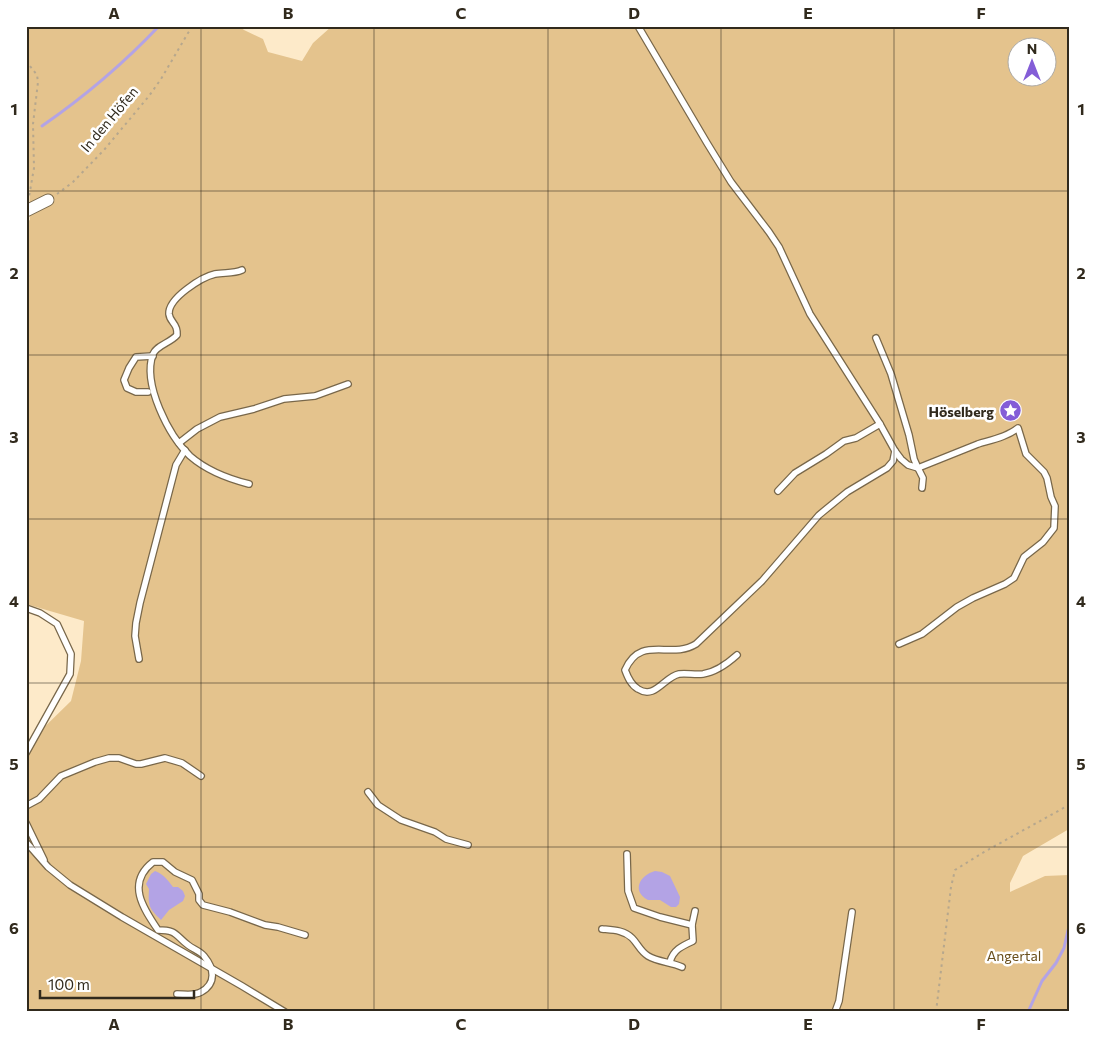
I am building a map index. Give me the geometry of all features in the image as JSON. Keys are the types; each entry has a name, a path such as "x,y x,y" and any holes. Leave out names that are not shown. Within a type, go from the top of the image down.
{"street":[{"path":"26,211 48,200"}],"lane":[{"path":"638,26 731,182 782,252 810,314 901,459 908,465 918,468 962,450 1012,434 1018,428 1026,454 1044,472 1047,478 1056,506 1054,528 1043,542 1024,557 1014,578 957,607 922,634 899,644"},
{"path":"242,270 234,273 212,275 196,282 184,291 170,308 169,313 171,320 177,327 177,335 155,351 151,376 156,402 179,444 196,460 210,469 239,482 249,484"},
{"path":"876,338 891,374 914,459 923,478 922,488"},
{"path":"148,392 136,392 127,388 124,380 136,358 153,356"},
{"path":"179,444 197,428 220,417 284,400 315,396 348,384"},
{"path":"778,491 795,473 844,441 856,438 880,424"},
{"path":"139,660 135,636 139,610 176,465 185,450"},
{"path":"737,655 726,665 704,674 678,674 651,692 637,689 632,684 625,670 631,659 641,652 658,649 685,650 696,644 762,581 819,514 847,492 887,468 893,461 895,451"},
{"path":"26,608 40,613 57,624 71,654 70,674 26,753"},
{"path":"26,806 39,799 62,776 109,758 119,758 141,764 166,758 185,765 201,776"},
{"path":"368,792 378,805 401,820 430,830 446,839 468,845"},
{"path":"26,823 48,867"},
{"path":"26,842 48,867 70,884 122,917 285,1012"},
{"path":"626,854 628,891 634,908 692,925"},
{"path":"178,994 200,992 208,987 213,976 212,968 202,954 188,945 177,934 167,930 158,930 145,911 139,897 139,882 145,868 153,862 163,862 175,872 192,880 199,894 199,900 204,905 230,912 265,926 278,927 305,934"},
{"path":"670,962 671,955 693,941 692,925 695,911"},
{"path":"835,1012 839,1001 852,912"},
{"path":"602,929 624,932 648,956 682,967"}],"path":[{"name":"In den Höfen","path":"48,200 73,182 109,143 162,79 188,33 194,26"},
{"path":"26,61 37,75 38,82 33,124 34,168 26,211"},
{"path":"936,1012 955,870 1069,805"}],"green space":[{"name":"Angertal","path":"26,26 239,26 263,39 268,52 302,61 313,43 332,26 1069,26 1069,829 1023,856 1010,883 1010,892 1045,876 1069,875 1069,1012 26,1012 26,745 71,701 81,661 84,621 26,604 26,222 30,220 28,117 26,118"}],"shaded area":[{"path":"155,871 173,887 178,887 183,891 185,896 183,901 169,910 161,920 150,906 149,889 146,884 151,874"},
{"path":"655,871 670,876 680,897 679,904 676,907 671,907 660,900 648,900 640,892 639,888 642,880 645,876"}],"waterway":[{"path":"42,126 103,79 159,26"},
{"path":"1028,1012 1042,981 1056,963 1064,948 1068,930"}],"place":[{"name":"Höselberg","path":"1010,411"}]}
